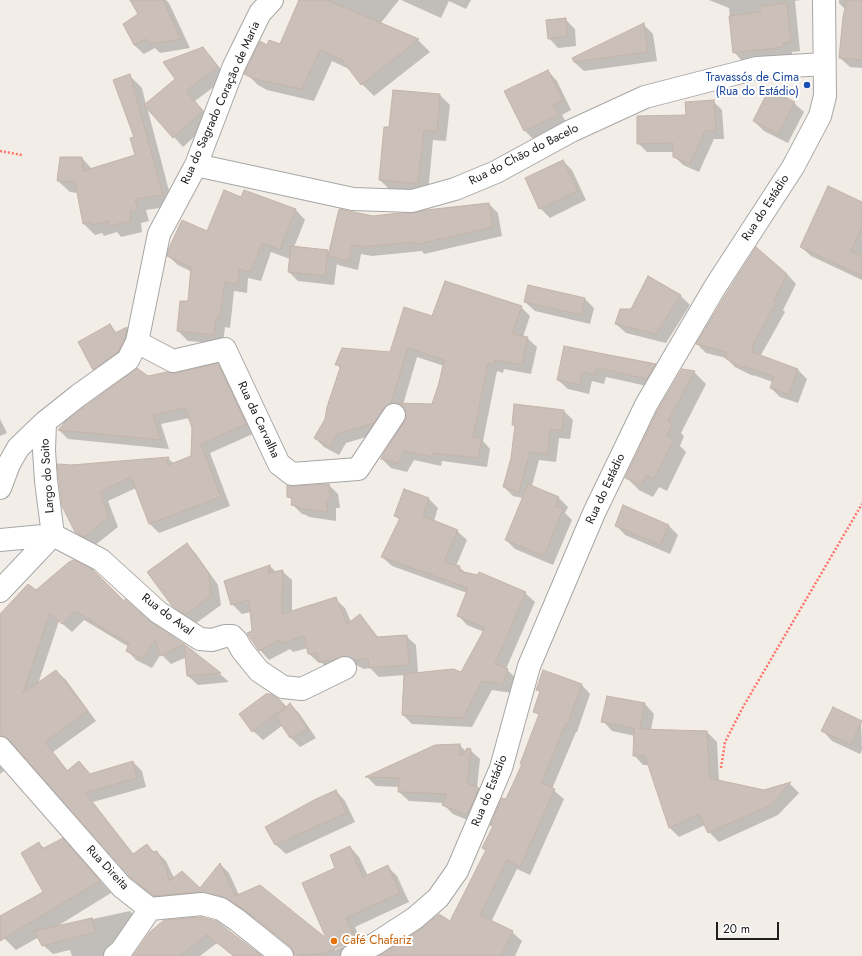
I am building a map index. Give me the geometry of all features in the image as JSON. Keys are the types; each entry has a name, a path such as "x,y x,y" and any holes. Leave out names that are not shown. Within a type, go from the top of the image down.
{"street":[{"name":"Rua do Sagrado Coração de Maria","path":"45,422 79,395 128,360 138,342 159,234 196,165 234,66 260,13 272,0"},
{"name":"Rua do Estádio","path":"352,956 375,944 415,918 438,898 457,871 501,768 529,666 594,513 646,405 715,287 793,167 820,116 825,96 824,0"},
{"name":"Rua do Chão do Bacelo","path":"196,165 353,199 412,201 455,189 496,172 571,131 645,97 757,68 824,64"},
{"name":"Rua da Carvalha","path":"138,342 173,361 225,348 279,464 292,474 358,469 394,415"},
{"name":"Largo do Soito","path":"0,488 8,464 18,448 45,422"},
{"name":"Largo do Soito","path":"45,422 44,450 46,481 53,535"},
{"path":"0,540 53,535"},
{"path":"0,591 53,535"},
{"name":"Rua do Aval","path":"53,535 101,560 158,612 200,639 212,640 225,636 232,636 259,671 283,687 302,689 345,668"},
{"name":"Rua Direita","path":"0,748 122,887 150,909"},
{"path":"115,956 121,951 150,909 202,904 221,909 282,956"}],"path":[{"path":"0,151 22,155"},
{"path":"721,768 725,742 862,504"}],"building":[{"path":"130,0 163,0 181,39 150,44 146,39 134,45 123,24 138,14"},
{"path":"299,0 327,0 419,39 361,85 342,60 320,50 302,89 254,79 244,74 260,41 267,45 269,40 280,44"},
{"path":"847,0 862,0 862,60 839,58 843,17"},
{"path":"787,3 791,42 783,43 783,47 733,53 729,16 760,12 760,6"},
{"path":"566,18 567,36 548,39 546,20"},
{"path":"644,23 648,52 574,62 572,58"},
{"path":"203,47 218,67 186,91 203,111 173,138 144,105 175,79 163,62"},
{"path":"548,70 563,100 553,105 558,115 524,131 504,91"},
{"path":"130,74 163,195 135,199 138,210 130,212 131,221 109,226 108,221 92,225 92,222 83,224 75,182 57,181 60,157 82,157 83,171 135,155 130,138 134,137 113,80"},
{"path":"769,89 795,102 778,134 753,121"},
{"path":"393,90 440,94 437,132 424,130 418,184 379,180 384,127 389,127"},
{"path":"714,100 716,131 705,131 690,164 673,157 673,143 637,144 637,116 686,115 685,102"},
{"path":"563,160 578,191 539,209 525,178"},
{"path":"828,186 862,202 862,227 851,251 862,256 862,276 800,247"},
{"path":"224,190 241,197 244,190 296,209 280,250 262,243 251,272 239,269 238,284 225,282 220,318 216,318 214,335 177,331 180,301 188,301 191,267 167,256 169,248 182,220 207,231"},
{"path":"489,203 493,227 414,245 414,242 361,247 352,245 348,261 328,256 339,209 373,216 412,213"},
{"path":"291,246 328,250 325,276 288,272"},
{"path":"756,247 787,274 774,301 777,302 752,346 754,347 752,352 798,369 789,395 770,388 774,377 744,366 743,368 725,358 726,352 696,344"},
{"path":"648,276 681,295 656,334 615,324 620,309 631,309"},
{"path":"445,281 522,306 512,334 528,337 522,365 495,360 494,364 488,363 473,437 482,438 478,458 433,453 432,457 405,451 398,463 381,459 404,422 406,416 405,409 397,403 432,404 439,383 444,360 408,348 391,403 384,408 374,423 337,434 330,447 314,438 325,419 327,407 341,365 335,365 342,348 390,352 404,307 432,316"},
{"path":"528,285 585,298 581,315 524,302"},
{"path":"110,324 115,333 127,327 125,338 118,352 93,370 78,342"},
{"path":"564,346 656,364 647,379 597,368 595,375 582,372 580,385 557,380"},
{"path":"218,363 246,424 201,444 221,497 149,524 131,477 100,492 109,517 84,537 75,532 62,506 57,464 71,465 169,457 167,460 168,465 191,456 192,428 185,408 153,415 161,440 58,430 65,422 137,368 148,376 167,372 176,373"},
{"path":"682,369 695,371 668,421 673,423 667,435 674,439 654,479 646,475 641,485 625,478 657,411"},
{"path":"514,404 564,410 562,431 550,429 548,454 530,452 519,492 503,487 511,458 515,425 512,425"},
{"path":"329,484 331,499 327,499 327,512 298,508 298,506 291,505 292,498 287,497 287,485"},
{"path":"528,484 559,497 555,506 563,509 544,556 505,540"},
{"path":"404,489 429,498 423,516 458,530 444,562 460,566 459,571 478,575 479,572 526,592 495,664 508,669 503,684 482,681 463,718 402,715 404,674 453,669 461,672 485,628 457,616 468,588 381,557 400,518 394,516"},
{"path":"623,505 669,525 660,545 615,526"},
{"path":"187,543 209,574 211,596 185,615 172,606 147,572"},
{"path":"74,560 92,569 124,601 125,599 150,621 184,644 161,656 155,640 142,659 126,651 129,644 75,611 62,624 50,613 23,693 56,670 88,711 45,742 67,771 79,761 90,774 133,761 137,778 85,793 133,854 147,844 153,852 157,851 167,871 169,881 182,871 200,888 220,863 235,896 260,885 326,938 302,883 335,868 330,855 350,846 363,877 388,865 400,893 346,918 356,940 322,954 294,955 290,946 245,910 224,897 201,892 154,896 131,878 9,740 4,736 0,736 0,614 28,584 36,590 69,562"},
{"path":"270,565 268,573 283,570 282,614 336,597 347,624 360,614 377,637 407,635 409,665 369,668 368,659 354,660 345,656 332,660 319,661 317,653 308,654 304,636 283,643 280,640 259,651 247,633 252,631 249,600 231,605 224,581"},
{"path":"184,644 221,673 187,676"},
{"path":"543,670 582,684 568,724 566,723 542,783 555,789 520,867 507,860 480,915 513,931 501,956 379,956 422,928 439,914 450,921 486,850 482,848 493,826 490,825 502,798 506,799 522,764 520,764 539,714 533,712 540,691 536,690"},
{"path":"266,694 271,694 279,699 285,707 252,732 239,714"},
{"path":"607,696 645,703 640,729 707,731 710,780 713,779 764,790 791,782 769,806 708,833 699,814 669,828 645,756 633,756 634,728 601,722"},
{"path":"290,703 308,729 290,738 276,717"},
{"path":"833,707 862,721 851,745 821,731"},
{"path":"460,744 459,755 463,755 467,748 471,749 467,783 479,788 467,815 442,805 447,794 398,792 399,778 365,777 435,745"},
{"path":"336,790 346,813 275,845 265,827 314,800"},
{"path":"63,838 100,881 0,941 0,916 43,892 21,853 39,842 42,849"},
{"path":"201,917 216,921 262,956 234,956 207,935 180,956 133,956 150,932 164,920"},
{"path":"92,918 96,932 42,946 34,931"}],"place":[{"name":"Travassós de Cima (Rua do Estádio)","path":"807,85"},
{"name":"Café Chafariz","path":"334,941"}]}
